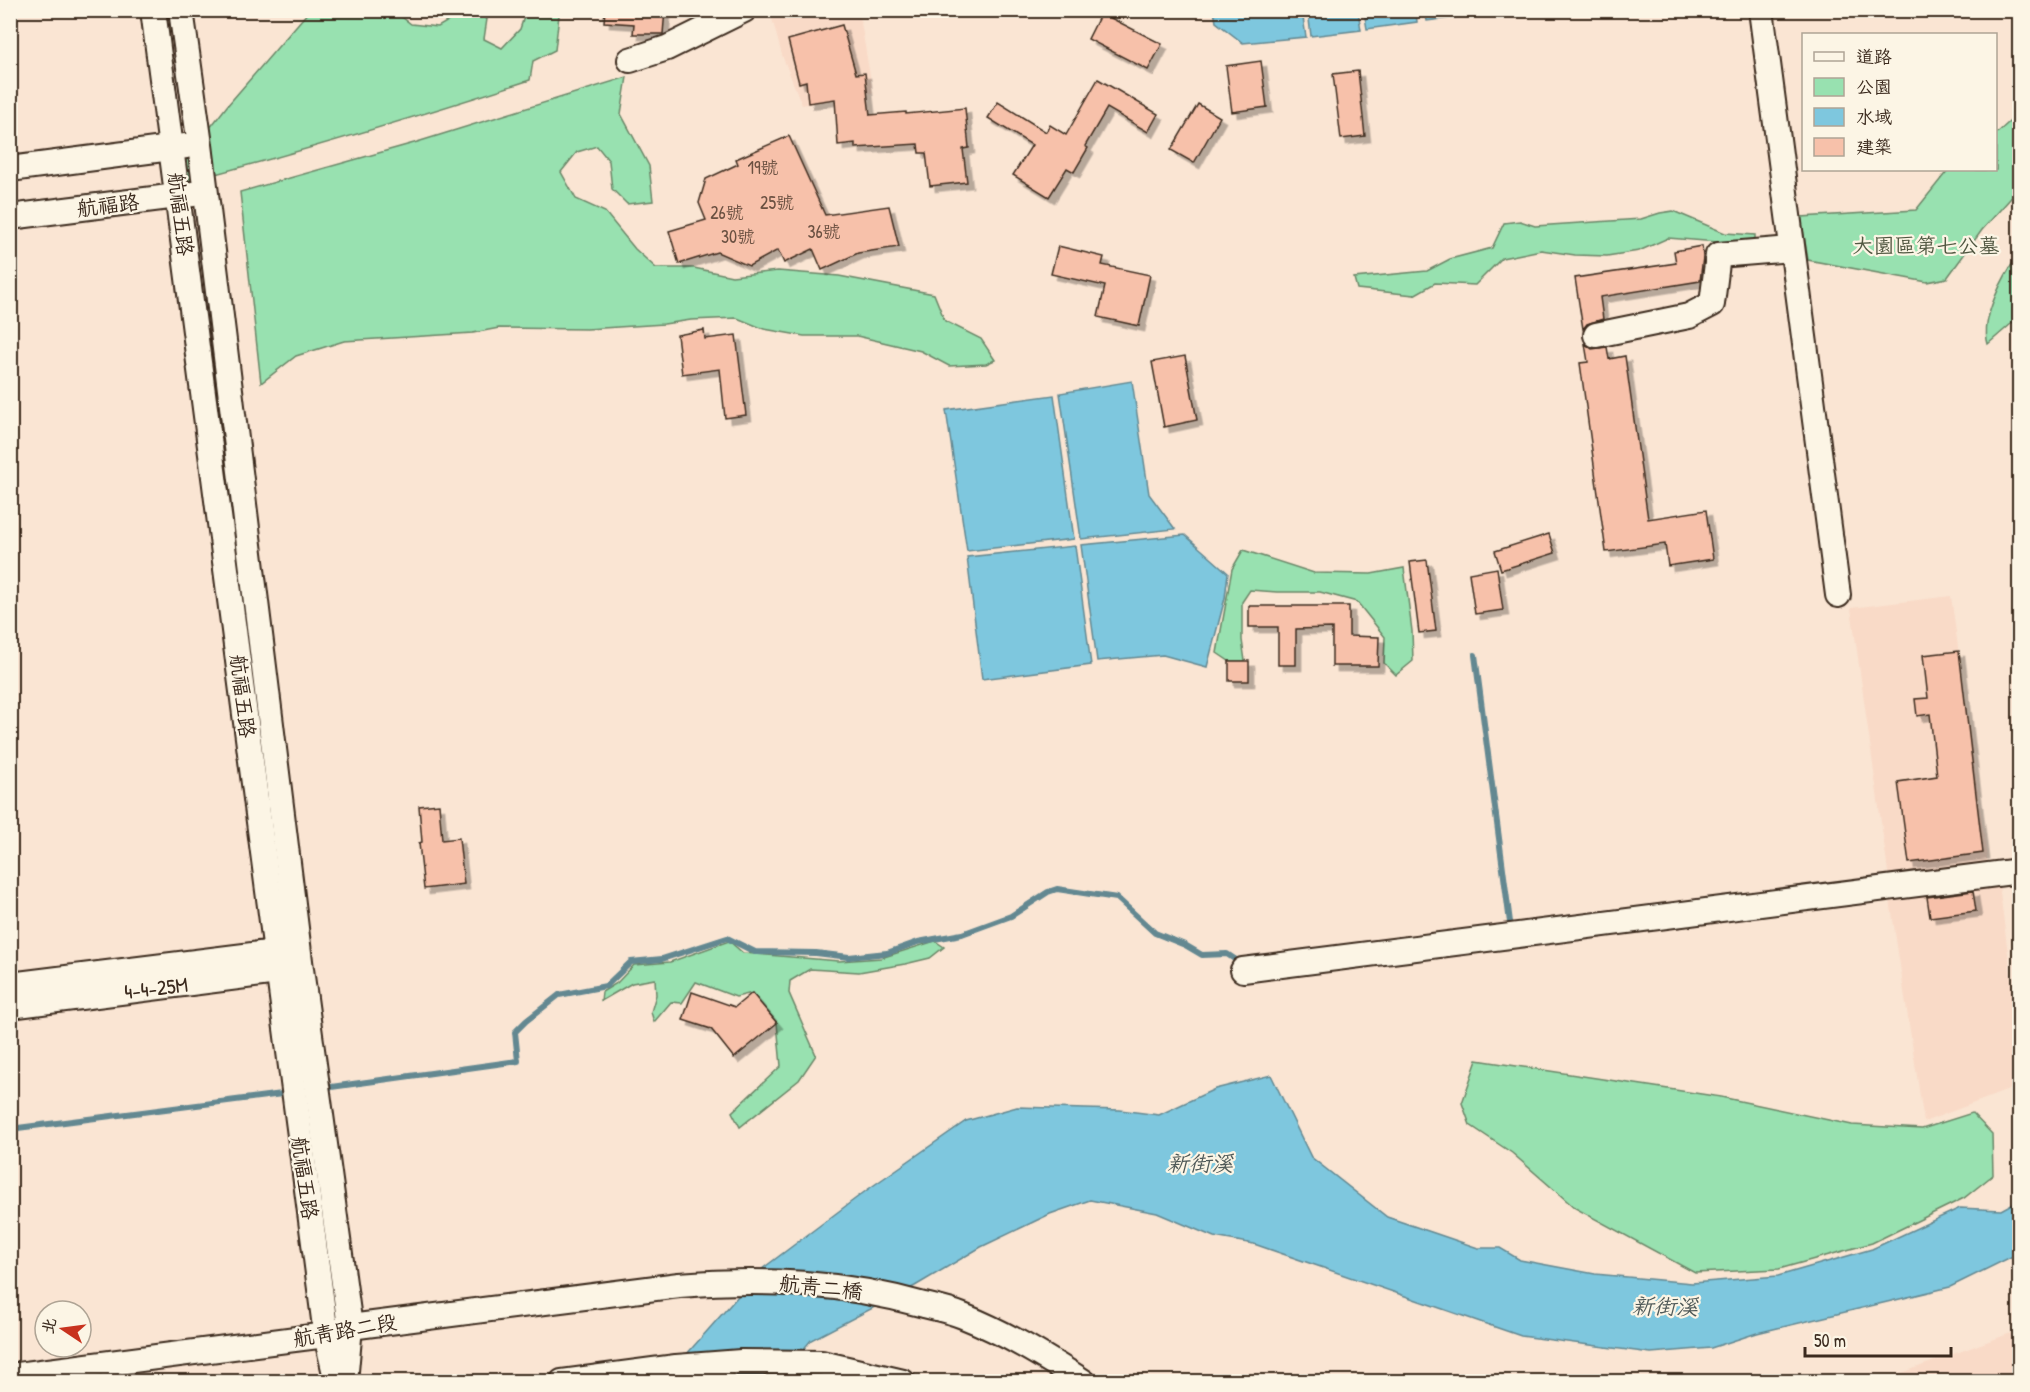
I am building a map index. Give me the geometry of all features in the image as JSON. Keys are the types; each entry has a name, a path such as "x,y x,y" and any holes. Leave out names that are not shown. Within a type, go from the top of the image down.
{"street":[{"name":"航福五路","path":"153,10 288,961 350,1327 345,1382"},
{"name":"航福五路","path":"181,10 200,145 288,961 294,1093 326,1335 337,1382"},
{"path":"630,60 667,48 744,10"},
{"path":"1761,10 1838,595"},
{"path":"10,169 200,145"},
{"name":"航福路","path":"10,218 205,193"},
{"path":"1596,334 1689,316 1712,304 1719,255 1792,249"},
{"path":"1243,970 2019,871"},
{"name":"4-4-25M","path":"10,985 288,961"},
{"name":"4-4-25M","path":"10,1006 288,961"},
{"name":"航青二橋","path":"679,1285 730,1281 798,1282 885,1294 961,1315 991,1328 1043,1355 1084,1382"},
{"name":"航青路二段","path":"10,1376 326,1335 350,1327 679,1285"},
{"path":"562,1382 676,1367 741,1362 821,1363 903,1382"}],"shaded area":[{"path":"770,11 859,11 873,93 802,105 782,55"},
{"path":"1951,596 1988,866 1889,879 1851,608"},
{"path":"1999,884 2019,1038 2019,1086 1924,1122 1890,900"},
{"path":"2019,1330 2019,1381 1880,1381"}],"green space":[{"path":"309,11 394,11 411,24 438,27 465,11 473,11 487,19 484,39 502,48 520,29 526,11 554,11 559,15 555,50 533,61 530,80 358,134 185,182 174,174 227,106"},
{"path":"627,77 621,114 649,166 653,201 627,204 612,189 609,161 597,146 577,152 561,172 576,199 605,212 635,249 656,268 694,268 732,276 778,271 839,276 934,294 945,321 981,339 995,360 986,364 949,366 921,351 857,336 804,336 764,329 737,318 587,329 499,328 473,333 344,341 296,356 261,383 240,192 414,143"},
{"name":"大園區第七公墓","path":"2019,113 2019,189 1982,230 1947,278 1927,282 1808,260 1801,217 1916,210 1947,171 1997,171 1997,133"},
{"path":"1673,211 1725,233 1755,235 1755,245 1668,238 1639,251 1607,256 1575,255 1541,250 1502,258 1475,285 1435,283 1414,295 1357,289 1354,278 1427,271 1450,259 1492,248 1504,223 1520,221 1535,226 1641,219"},
{"name":"大園區第七公墓","path":"2019,254 2019,317 1988,344 1986,334 1990,310 2000,285"},
{"path":"1243,550 1314,573 1371,574 1404,568 1412,631 1413,661 1396,675 1384,663 1385,637 1357,602 1320,592 1250,590 1242,602 1242,640 1245,661 1229,661 1217,653 1232,569"},
{"path":"729,941 743,953 839,961 881,958 935,941 944,947 930,958 905,964 859,972 810,969 790,981 789,993 816,1055 799,1080 740,1127 732,1112 781,1066 777,1023 752,993 736,997 696,982 682,1003 671,1002 654,1022 651,1012 656,995 655,979 632,983 601,1001 602,992 617,983 634,965 670,962"},
{"path":"1477,1060 1721,1097 1852,1125 1922,1129 1972,1113 1992,1134 1993,1175 1964,1198 1872,1243 1779,1269 1695,1273 1575,1208 1512,1153 1470,1125 1462,1103"}],"water":[{"path":"1214,11 1302,11 1306,37 1243,43 1216,22"},
{"path":"1308,11 1358,11 1361,30 1311,36"},
{"path":"1364,11 1416,11 1417,22 1367,29"},
{"path":"1425,11 1474,11 1475,15 1427,21"},
{"path":"1132,381 1149,494 1175,529 1081,539 1060,393"},
{"path":"1054,395 1074,539 967,551 946,410"},
{"path":"1185,535 1228,573 1225,598 1207,667 1163,655 1097,661 1081,545"},
{"path":"1075,546 1091,665 982,679 967,557"},
{"name":"新街溪","path":"1271,1075 1311,1157 1387,1217 1478,1248 1500,1248 1520,1260 1595,1274 1692,1283 1778,1276 1872,1249 1960,1208 2001,1210 2019,1200 2019,1253 1950,1287 1757,1333 1711,1348 1651,1353 1521,1336 1254,1244 1214,1237 1157,1213 1090,1200 1050,1214 981,1247 915,1286 811,1340 777,1381 662,1382 762,1269 867,1190 966,1121 1017,1107 1120,1110 1159,1115 1215,1089"}],"building":[{"path":"605,10 665,10 663,34 633,34 634,24 604,22"},
{"path":"1101,13 1162,44 1148,70 1088,39"},
{"path":"842,25 856,74 865,73 870,115 965,108 969,148 963,149 967,182 930,186 926,153 919,153 918,144 855,148 855,143 838,145 835,99 808,103 806,81 799,83 788,40"},
{"path":"1261,61 1267,107 1232,112 1226,66"},
{"path":"1358,71 1365,136 1341,139 1333,74"},
{"path":"1098,79 1158,114 1148,132 1107,108 1085,146 1088,148 1074,172 1067,168 1049,197 1013,175 1032,145 988,118 998,102 1046,132 1050,125 1066,135"},
{"path":"1198,104 1220,117 1194,163 1171,150"},
{"path":"789,136 825,215 889,206 899,247 858,253 822,270 813,249 784,263 778,250 749,266 717,252 679,264 669,231 706,220 699,203 706,179 738,164 736,159"},
{"path":"1058,246 1104,257 1102,265 1150,275 1139,326 1098,317 1105,286 1051,274"},
{"path":"1702,246 1700,281 1600,297 1603,319 1587,324 1583,329 1575,278 1676,263 1674,251"},
{"path":"704,330 705,339 736,335 746,415 725,418 720,369 682,374 677,335"},
{"path":"1585,344 1592,349 1607,347 1609,359 1625,356 1648,519 1706,510 1713,559 1668,566 1665,544 1606,552 1580,363 1588,362"},
{"path":"1185,356 1197,420 1164,427 1152,362"},
{"path":"1549,534 1555,553 1501,570 1495,551"},
{"path":"1427,560 1436,631 1419,633 1410,562"},
{"path":"1497,568 1503,610 1475,614 1469,573"},
{"path":"1249,606 1349,606 1349,636 1379,637 1378,666 1332,666 1332,628 1296,629 1296,665 1278,665 1278,627 1249,627"},
{"path":"1959,651 1983,853 1909,863 1898,782 1937,776 1930,714 1917,716 1915,699 1928,698 1923,655"},
{"path":"1229,661 1249,661 1249,681 1229,681"},
{"path":"439,804 442,840 459,838 464,884 424,889 419,843 422,842 419,806"},
{"path":"1973,891 1976,911 1930,917 1927,897"},
{"path":"692,992 735,1007 752,993 777,1023 734,1058 711,1029 683,1020"}],"waterway":[{"path":"1475,655 1511,930"},
{"path":"324,1088 518,1061 515,1032 526,1021 559,995 606,986 631,962 662,959 727,938 755,952 816,953 849,957 887,953 918,942 962,934 1011,916 1048,892 1057,889 1117,898 1155,933 1185,945 1202,955 1227,954 1242,964"},
{"path":"10,1129 290,1093"}]}
